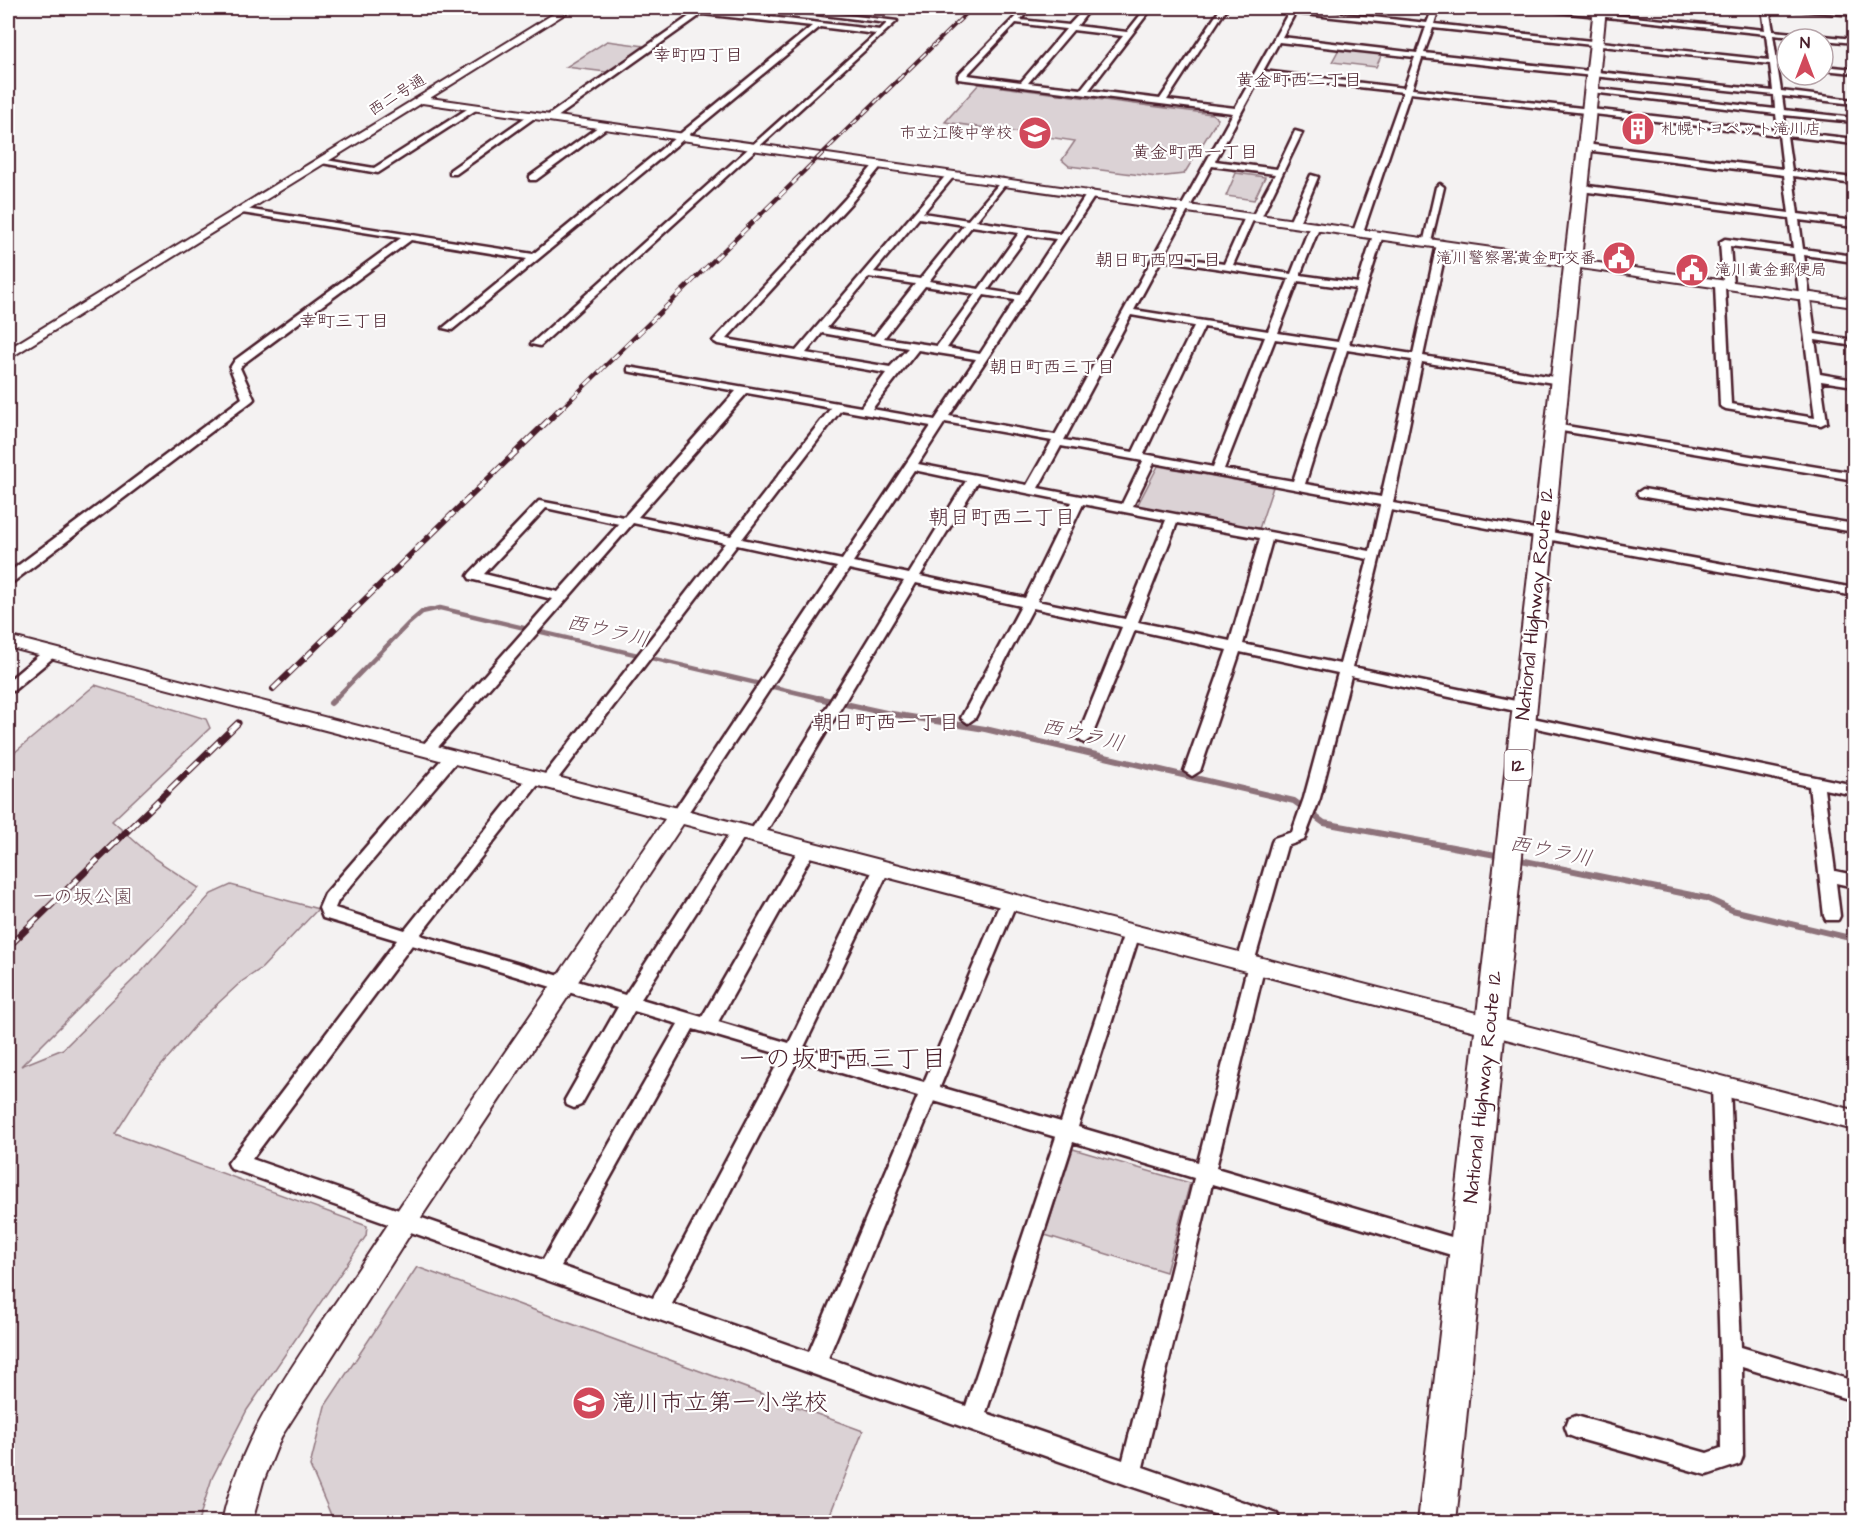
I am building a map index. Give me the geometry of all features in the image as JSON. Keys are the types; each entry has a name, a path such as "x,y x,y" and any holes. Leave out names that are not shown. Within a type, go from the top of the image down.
{"highway":[{"name":"National Highway Route 12","path":"1437,1522 1600,11"}],"street":[{"name":"西二号通","path":"8,356 569,8"},
{"path":"671,8 882,32"},
{"path":"536,344 893,21 774,8"},
{"path":"1027,8 962,76 1238,111"},
{"path":"1023,84 1088,8"},
{"path":"1083,92 1149,8"},
{"path":"1161,102 1224,8"},
{"path":"1358,232 1436,8"},
{"path":"1526,8 1600,11 1854,41"},
{"path":"1766,8 1787,172 1794,216 1798,252 1816,377 1821,422 1726,406 1725,242 1798,252 1854,259"},
{"path":"1796,8 1854,13"},
{"path":"1031,490 1293,9 1774,63"},
{"path":"550,118 701,11"},
{"path":"1014,21 1129,34"},
{"path":"448,328 818,25"},
{"path":"1277,39 1420,55 1782,132 1854,141"},
{"path":"1835,70 1854,72"},
{"path":"1258,73 1408,91 1778,94 1854,102"},
{"path":"1591,92 1854,120"},
{"path":"420,100 1854,303"},
{"path":"320,162 375,171 475,108"},
{"path":"453,172 533,116"},
{"path":"533,178 605,126"},
{"path":"1227,267 1280,172 1298,133"},
{"path":"1585,147 1854,181"},
{"path":"1210,163 1280,172"},
{"path":"879,164 848,201 718,341 893,372"},
{"path":"798,355 951,175"},
{"path":"1294,223 1314,177"},
{"path":"877,339 1003,182"},
{"path":"1426,242 1440,187"},
{"path":"1581,188 1854,224"},
{"path":"237,1522 248,1482 271,1427 405,1221 679,815 1091,194"},
{"path":"242,210 534,258"},
{"path":"917,216 1063,237"},
{"path":"1217,471 1316,226"},
{"path":"940,350 1025,232"},
{"path":"1298,486 1378,235"},
{"path":"8,579 248,399 235,368 239,362 408,238"},
{"path":"1130,1475 1204,1173 1280,842 1298,836 1312,798 1375,556 1442,244"},
{"path":"1159,257 1362,287"},
{"path":"868,274 1020,298"},
{"path":"1129,312 1560,381"},
{"path":"1126,509 1144,458 1200,324"},
{"path":"820,330 981,357"},
{"path":"1810,336 1854,343"},
{"path":"865,410 915,346"},
{"path":"632,369 865,410 1058,440 1854,592"},
{"path":"1816,377 1854,383"},
{"path":"427,750 744,389"},
{"path":"839,405 737,540 542,780 408,938 238,1163 814,1366 1269,1522"},
{"path":"1554,426 1854,477"},
{"path":"911,466 1078,501 1375,556"},
{"path":"574,1100 630,1002 748,833 914,579 973,479"},
{"path":"1642,493 1854,528"},
{"path":"968,718 1029,603 1078,501"},
{"path":"561,597 475,576 543,504 737,540 1346,670 1524,715 1854,790"},
{"path":"1084,738 1173,518"},
{"path":"1192,771 1235,647 1267,536"},
{"path":"8,642 1854,1120"},
{"path":"8,688 50,653"},
{"path":"452,757 331,898 327,908 329,914 793,1052 932,1090 1465,1250"},
{"path":"1816,782 1832,916"},
{"path":"548,1271 698,1022 807,849"},
{"path":"658,1310 793,1052 882,868"},
{"path":"1826,875 1854,881"},
{"path":"814,1366 932,1090 1009,901"},
{"path":"973,1419 1132,933"},
{"path":"1576,1427 1707,1464 1732,1455 1731,1354 1721,1085"},
{"path":"1731,1354 1854,1390"}],"green space":[{"path":"607,41 645,46 606,72 566,67"},
{"path":"1339,49 1382,54 1376,67 1332,62"},
{"path":"979,84 1212,114 1218,119 1184,174 1157,177 1069,166 1062,160 1075,141 945,122"},
{"path":"1236,173 1265,177 1254,200 1226,196"},
{"path":"1158,466 1273,487 1258,532 1136,508"},
{"name":"一の坂公園","path":"95,685 206,719 210,728 112,821 155,859 199,888 21,1066 63,1049 143,970 211,894 231,885 318,909 262,968 241,982 199,1021 150,1079 115,1134 367,1226 366,1236 247,1410 212,1478 198,1522 8,1522 8,758"},
{"path":"1073,1149 1190,1183 1166,1272 1045,1235"},
{"name":"滝川市立第一小学校","path":"417,1267 863,1431 827,1522 334,1522 310,1466 325,1406"}],"waterway":[{"name":"西ウラ川","path":"335,699 408,624 422,612 440,608 824,699"},
{"name":"西ウラ川","path":"818,698 886,713 985,729 1294,801 1324,823 1501,856"},
{"name":"西ウラ川","path":"331,703 335,699"},
{"name":"西ウラ川","path":"1516,859 1706,898 1732,910 1854,939"}],"railway":[{"path":"794,181 972,8"},
{"path":"560,410 796,180"},
{"path":"273,689 561,408"},
{"path":"8,947 238,723"}],"place":[{"name":"札幌トヨペット滝川店","path":"1638,129"},
{"name":"市立江陵中学校","path":"1035,133"},
{"name":"滝川警察署黄金町交番","path":"1619,258"},
{"name":"滝川黄金郵便局","path":"1692,270"},
{"name":"滝川市立第一小学校","path":"589,1403"}],"district":[{"name":"幸町四丁目","path":"698,55"},
{"name":"黄金町西二丁目","path":"1299,80"},
{"name":"黄金町西一丁目","path":"1195,152"},
{"name":"朝日町西四丁目","path":"1158,260"},
{"name":"幸町三丁目","path":"344,321"},
{"name":"朝日町西三丁目","path":"1052,367"},
{"name":"朝日町西二丁目","path":"1002,517"},
{"name":"朝日町西一丁目","path":"886,722"},
{"name":"一の坂町西三丁目","path":"843,1059"}]}
